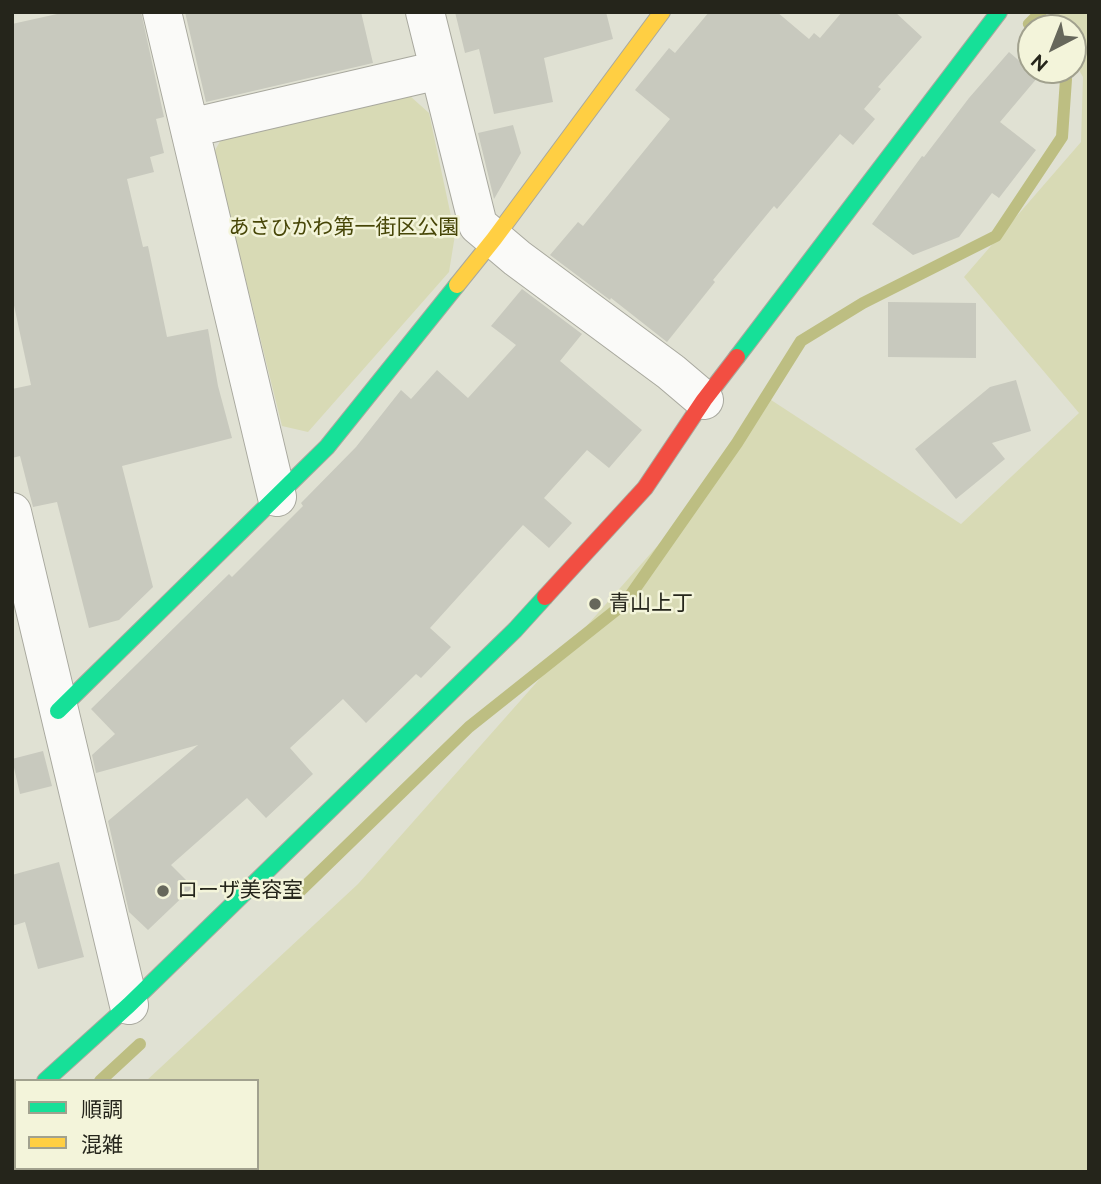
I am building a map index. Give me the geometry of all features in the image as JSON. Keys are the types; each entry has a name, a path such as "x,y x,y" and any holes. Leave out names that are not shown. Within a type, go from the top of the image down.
{"street":[{"path":"162,12 277,496"},
{"path":"425,12 478,225 704,400"},
{"path":"58,711 327,447 494,239 662,12"},
{"path":"47,1079 129,1005 515,630 645,488 704,400 999,12"},
{"path":"190,128 439,70"},
{"path":"12,512 129,1005"}],"green space":[{"path":"1055,12 1089,12 1089,1172 48,1172 259,1170 259,1079 148,1079 358,884 675,526 768,398 961,524 1079,413 964,277 1081,142 1083,84 1087,84 1087,14 1052,14"},
{"name":"あさひかわ第一街区公園","path":"410,96 429,113 455,235 449,272 308,432 282,426 214,152 222,138"}],"building":[{"path":"66,12 141,12 164,117 156,119 164,153 150,157 154,172 127,179 143,247 148,246 167,337 208,329 218,386 232,438 122,466 153,587 119,620 89,628 57,502 33,507 20,456 12,458 12,389 31,385 12,296 12,24"},
{"path":"185,12 361,12 373,63 206,102"},
{"path":"455,12 606,12 613,39 544,58 553,102 494,114 479,49 465,53"},
{"path":"709,12 777,12 809,39 814,33 820,38 842,12 895,12 922,37 878,87 881,89 864,109 875,119 853,145 840,134 777,209 774,206 713,280 715,282 667,342 550,255 578,222 583,226 670,119 635,90 669,48 675,53"},
{"path":"1009,52 1017,59 1017,84 1032,84 1000,122 1036,150 999,198 992,193 959,237 913,255 872,224 969,98"},
{"path":"513,125 521,153 494,199 478,133"},
{"path":"522,289 582,334 560,361 642,430 609,468 587,450 544,498 572,523 549,548 523,525 430,628 451,647 421,678 416,674 366,723 343,699 290,748 313,774 266,818 247,798 171,865 193,887 148,930 129,912 108,821 198,745 96,773 92,755 115,734 91,709 229,574 232,577 303,506 301,503 356,447 401,390 411,399 437,370 468,398 516,345 491,326"},
{"path":"888,302 976,303 976,358 888,357"},
{"path":"1016,380 1031,431 992,443 1005,459 956,499 915,449 990,387"},
{"path":"43,751 52,786 20,794 12,759"},
{"path":"59,862 84,957 38,969 25,922 12,926 12,875"}],"waterway":[{"path":"296,895 469,727 625,603 737,443 801,341 863,303 996,236 1062,137 1066,84"},
{"path":"102,1079 140,1044"}],"traffic: fast":[{"path":"737,357 999,12"},
{"path":"58,711 327,447 457,285"},
{"path":"47,1079 129,1005 515,630 545,597"}],"traffic: slow":[{"path":"457,285 662,12"}],"traffic: jam":[{"path":"545,597 645,488 704,400 737,357"}],"place":[{"name":"青山上丁","path":"595,604"},
{"name":"ローザ美容室","path":"163,891"}]}
